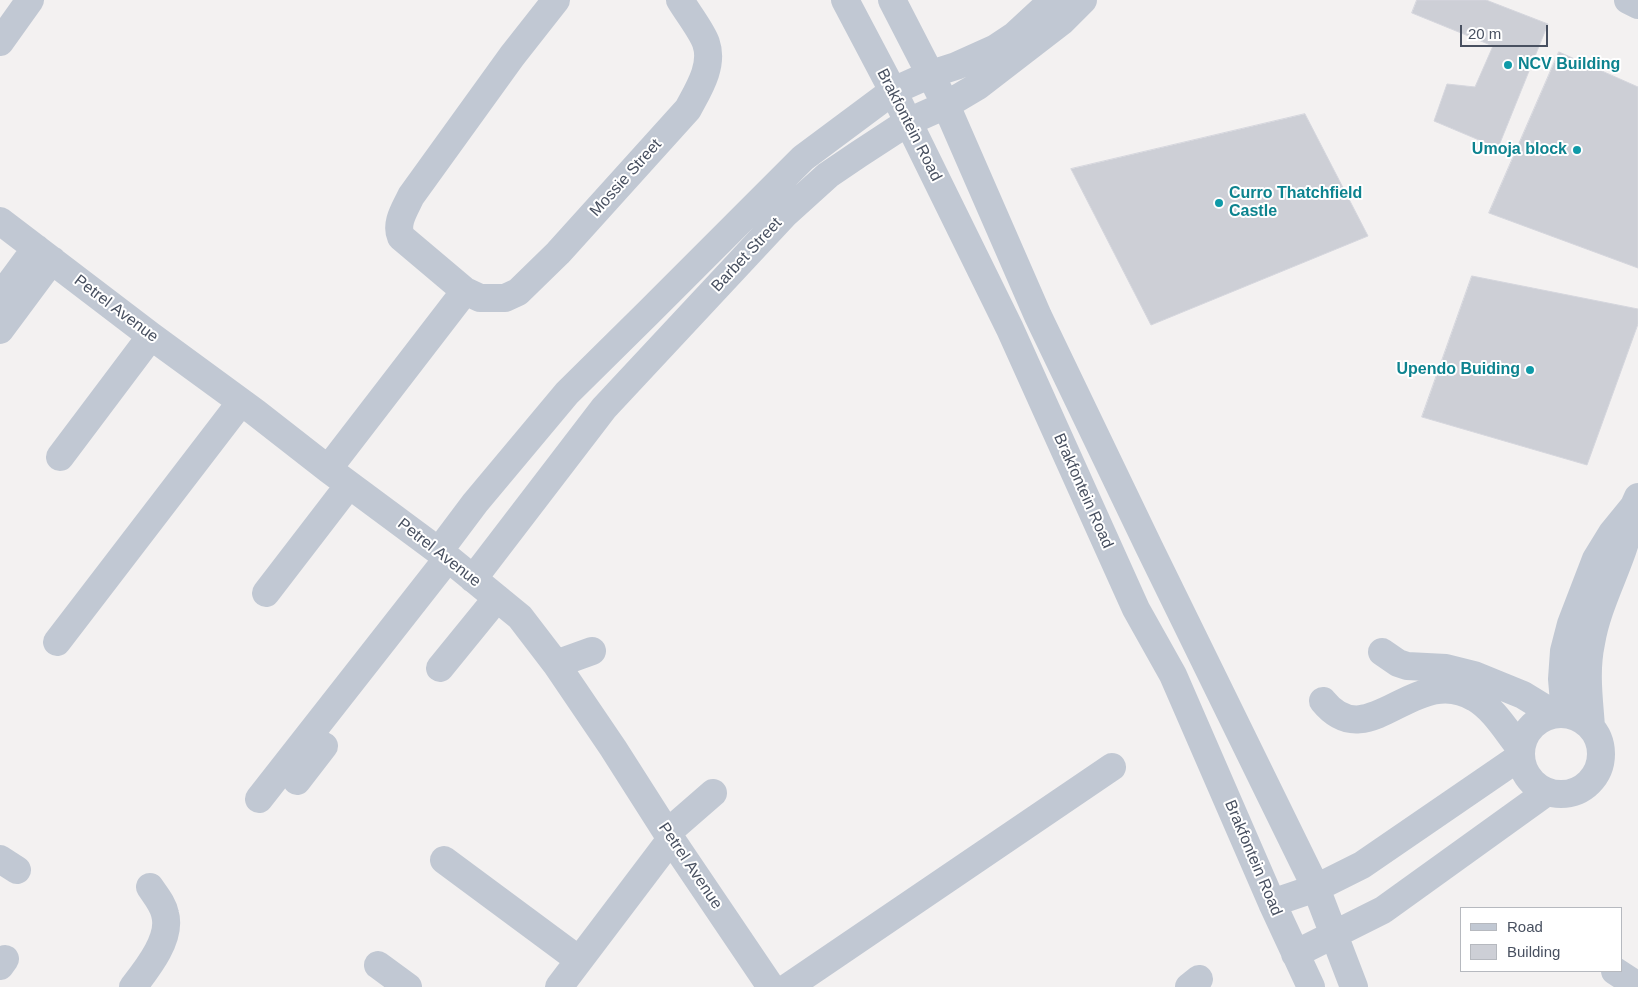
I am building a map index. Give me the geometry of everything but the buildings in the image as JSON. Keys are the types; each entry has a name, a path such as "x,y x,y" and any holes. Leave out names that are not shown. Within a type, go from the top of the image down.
{"street":[{"path":"0,42 30,0"},
{"name":"Mossie Street","path":"556,0 506,64 412,196 402,213 398,226 401,237 465,291 480,298 505,298 518,292 558,253 688,108 702,84 708,64 707,44 680,0"},
{"name":"Brakfontein Road","path":"845,0 854,21 893,91 1010,328 1136,609 1172,675 1311,987"},
{"name":"Brakfontein Road","path":"892,0 946,105 1038,316 1316,888 1354,987"},
{"name":"Barbet Street","path":"455,564 475,503 554,407 803,158 893,91 996,48 1014,36 1053,0"},
{"name":"Barbet Street","path":"455,564 584,434 604,408 655,352 786,213 828,175 908,122 946,105 978,86 1061,22 1083,0"},
{"path":"1628,0 1638,5"},
{"name":"Petrel Avenue","path":"0,221 455,564 520,617 556,664 613,748 669,836 770,987"},
{"path":"0,297 44,254"},
{"path":"0,330 44,254"},
{"path":"266,593 338,477 465,291"},
{"path":"60,457 151,336"},
{"path":"90,629 248,407"},
{"path":"57,642 248,407"},
{"path":"554,407 584,434"},
{"path":"1560,713 1564,651 1571,624 1596,559 1612,533 1636,502"},
{"path":"1591,727 1588,688 1590,643 1628,535 1636,502"},
{"path":"297,781 455,564"},
{"path":"259,799 455,564"},
{"path":"440,668 497,598"},
{"path":"556,664 592,652"},
{"path":"1382,652 1398,663 1407,666 1446,668 1474,675 1523,695 1560,713 1576,716 1587,722 1596,732 1600,744 1602,756 1599,769 1592,780 1583,788 1572,793 1559,795 1546,792 1528,778 1523,768 1521,752 1526,733 1538,720 1560,713"},
{"path":"1323,701 1331,710 1342,717 1360,720 1373,717 1424,692 1442,689 1458,691 1473,696 1486,706 1521,752"},
{"path":"1272,903 1316,888 1362,865 1521,752"},
{"path":"788,987 1112,767"},
{"path":"559,987 669,836 713,792"},
{"path":"1295,954 1383,910 1546,792"},
{"path":"444,860 579,960"},
{"path":"133,987 164,939 166,917 162,904 150,887"},
{"path":"378,965 408,987"},
{"path":"1617,972 1638,986"}],"place":[{"name":"NCV Building","path":"1508,65"},
{"name":"Umoja block","path":"1577,150"},
{"name":"Curro Thatchfield Castle","path":"1219,203"},
{"name":"Upendo Buiding","path":"1530,370"}]}
